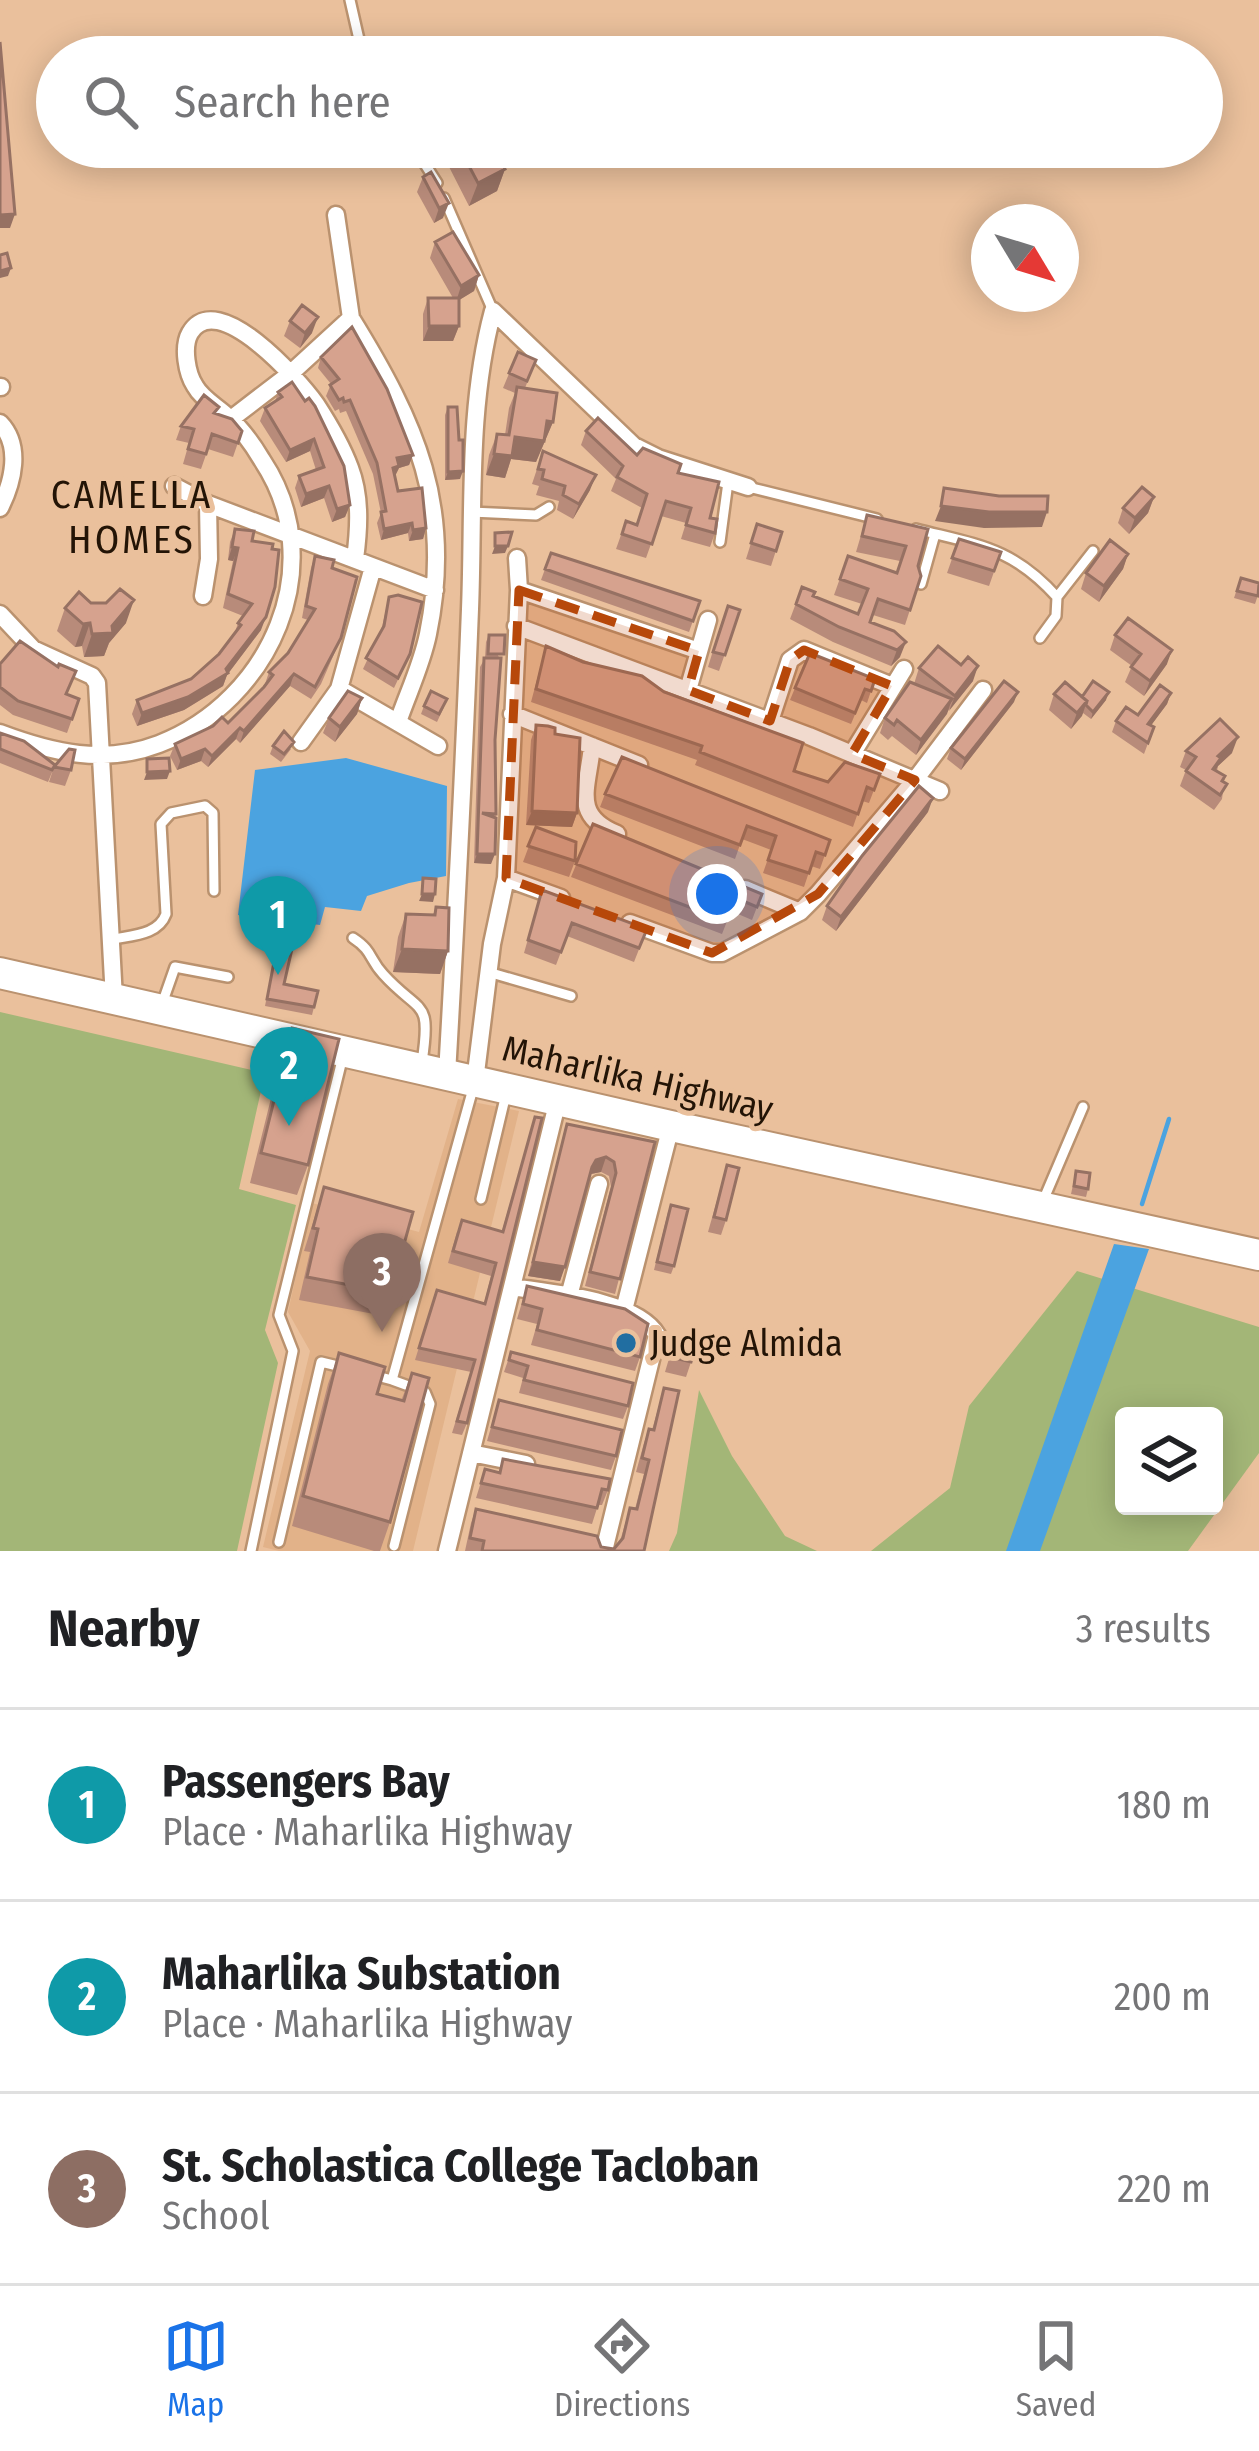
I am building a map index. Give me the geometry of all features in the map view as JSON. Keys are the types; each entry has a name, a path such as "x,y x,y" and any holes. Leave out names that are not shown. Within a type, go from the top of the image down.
{"highway":[{"name":"Maharlika Highway","path":"0,973 1259,1255"}],"street":[{"path":"336,215 351,318 391,383 416,440 433,500 437,548 428,639 398,722"},
{"path":"493,310 634,446 748,487"},
{"path":"448,1074 446,919 478,388 493,310"},
{"path":"231,419 351,318"},
{"path":"0,733 70,754 104,758 148,748 184,734 248,683 269,650 282,619 290,536 279,492 264,461 231,419 195,387 186,344 202,321 216,320 238,329 291,373 314,402 351,470 359,527 355,559"},
{"path":"0,423 9,434 14,475 0,508"},
{"path":"173,486 435,590"},
{"path":"203,596 209,560 208,503"},
{"path":"448,1074 488,972 506,878 517,558"},
{"path":"301,742 339,689 373,567"},
{"path":"519,590 699,651"},
{"path":"0,614 33,649 95,679 104,758 114,999"},
{"path":"688,690 707,620"},
{"path":"516,626 940,791"},
{"path":"770,721 790,660 804,650 892,686"},
{"path":"852,754 904,669"},
{"path":"339,689 439,746"},
{"path":"614,918 722,953 800,912 915,780 983,690"},
{"path":"512,714 658,772"},
{"path":"592,746 589,817 624,837"},
{"path":"831,841 853,850"},
{"path":"506,878 571,902"},
{"path":"734,884 800,912"},
{"path":"447,1551 558,1100"},
{"path":"624,1310 671,1126"},
{"path":"569,1296 598,1184"},
{"path":"512,1287 624,1310 644,1320 657,1335 606,1546 585,1535"},
{"path":"496,1349 518,1354"},
{"path":"624,1382 645,1387"},
{"path":"486,1398 507,1403"},
{"path":"612,1429 633,1434"},
{"path":"471,1453 535,1466"},
{"path":"599,1480 620,1485"},
{"path":"458,1507 479,1511"}],"lane":[{"path":"350,0 358,36"},
{"path":"426,168 462,234 493,310"},
{"path":"720,542 728,482"},
{"path":"748,487 1011,556 1057,597"},
{"path":"471,512 540,515 549,507"},
{"path":"921,584 935,534"},
{"path":"1040,638 1056,616 1057,597 1093,551"},
{"path":"110,940 157,929 163,922 160,824 171,813 205,806 213,814 214,890"},
{"path":"353,938 370,949 382,973 423,1010 426,1034 448,1074 392,1380"},
{"path":"161,1010 175,967 228,977"},
{"path":"488,972 571,996"},
{"path":"251,1551 293,1351 279,1315 344,1051"},
{"path":"481,1199 508,1088"},
{"path":"1042,1207 1083,1107"},
{"path":"279,1542 321,1361 425,1392 430,1404 394,1546"}],"highlighted area":[{"path":"519,590 699,651 688,690 770,721 790,660 804,650 892,686 852,754 915,780 818,894 712,953 506,878"}],"shaded area":[{"path":"458,1099 519,1111 413,1551 263,1547 310,1351 288,1312 312,1203 419,1232"}],"green space":[{"path":"0,1012 265,1073 239,1189 296,1205 265,1330 278,1363 237,1551 0,1551"},
{"path":"1077,1271 1259,1327 1259,1453 1223,1503 1223,1407 1115,1407 1115,1515 1214,1515 1188,1551 871,1551 950,1488 969,1406"},
{"path":"699,1390 732,1456 785,1536 817,1551 669,1551 677,1533"}],"water":[{"path":"346,758 447,786 446,876 367,896 361,911 325,907 320,925 238,915 255,770"},
{"path":"1114,1244 1149,1249 1040,1551 1006,1551"}],"building":[{"path":"0,42 15,214 0,215"},
{"path":"470,168 504,168 505,169 478,183"},
{"path":"431,172 449,203 439,208 423,177"},
{"path":"453,232 479,275 461,286 435,242"},
{"path":"7,253 11,268 0,271 0,255"},
{"path":"428,298 459,298 459,326 429,326"},
{"path":"302,305 318,317 305,333 290,321"},
{"path":"352,327 387,389 413,455 397,458 399,466 393,468 398,491 422,488 426,528 413,530 412,523 384,529 381,512 386,511 377,463 350,400 339,400 330,385 339,379 321,357"},
{"path":"518,352 536,360 527,381 509,373"},
{"path":"292,382 305,401 309,398 315,406 344,466 350,505 337,509 329,486 306,494 299,476 324,467 314,439 290,450 265,408 282,397 278,392"},
{"path":"517,387 557,393 553,422 547,421 544,441 515,437 512,456 494,454 497,434 509,435"},
{"path":"204,395 219,407 214,413 232,419 242,431 238,443 212,434 206,454 188,449 194,429 181,426"},
{"path":"448,407 457,407 463,471 448,472"},
{"path":"598,418 637,455 643,448 681,464 678,473 719,482 710,518 717,519 715,533 686,525 691,508 666,501 652,544 622,534 626,521 637,525 647,494 617,477 623,466 586,431"},
{"path":"543,451 596,475 579,504 563,495 565,486 542,479 544,470 538,469"},
{"path":"1142,487 1154,497 1135,518 1123,508"},
{"path":"944,488 999,496 1048,496 1047,512 941,506"},
{"path":"867,515 928,529 910,610 878,599 870,622 894,631 906,642 897,650 796,604 802,587 858,614 868,589 840,579 848,556 897,573 906,546 862,536"},
{"path":"757,524 782,532 776,551 751,543"},
{"path":"235,529 254,531 252,541 273,544 272,549 279,550 266,617 226,669 228,673 188,697 142,713 137,700 191,679 219,654 252,604 228,594 238,548 232,547"},
{"path":"512,532 508,546 495,546 495,533"},
{"path":"959,539 1001,552 994,571 952,558"},
{"path":"1110,540 1128,554 1104,586 1086,573"},
{"path":"551,553 700,601 693,621 545,569"},
{"path":"315,556 334,560 332,568 357,577 341,638 315,687 294,674 244,731 240,728 212,756 205,749 181,759 175,744 222,717 228,723 264,687 273,675 269,672 288,653 315,609 306,606"},
{"path":"1241,578 1259,583 1258,596 1237,591"},
{"path":"120,589 134,600 112,626 113,633 92,634 90,623 83,624 65,608 79,592 91,603 106,603"},
{"path":"389,597 422,602 410,654 398,678 366,658 384,626"},
{"path":"728,606 740,610 725,655 713,652"},
{"path":"1128,618 1172,650 1150,681 1131,667 1141,654 1115,635"},
{"path":"489,635 505,635 504,654 488,654"},
{"path":"20,641 58,667 76,671 66,694 79,699 72,719 18,701 0,687 0,664"},
{"path":"546,646 583,662 642,676 664,692 803,743 794,771 828,782 845,762 880,774 874,790 867,787 858,814 700,752 702,746 536,689"},
{"path":"938,646 961,665 968,657 978,666 955,696 919,668"},
{"path":"810,653 875,679 855,713 795,688"},
{"path":"484,658 501,658 496,814 482,813 496,818 495,854 477,854"},
{"path":"1004,681 1018,692 965,759 951,748"},
{"path":"1093,681 1109,692 1093,712 1082,697"},
{"path":"910,682 952,699 921,740 897,720 894,725 885,718"},
{"path":"1065,682 1087,701 1077,713 1054,694"},
{"path":"1160,685 1171,693 1148,724 1154,727 1148,743 1116,721 1126,707 1138,715"},
{"path":"348,691 362,698 340,727 329,718"},
{"path":"431,691 447,699 439,714 424,706"},
{"path":"1220,719 1238,737 1218,756 1213,769 1225,776 1222,781 1227,784 1220,795 1186,771 1196,757 1186,751"},
{"path":"536,725 580,738 577,813 532,811"},
{"path":"284,731 294,742 284,754 273,746"},
{"path":"0,733 24,741 55,765 52,770 0,749"},
{"path":"69,749 75,750 71,770 54,767"},
{"path":"622,757 830,840 825,855 816,852 809,873 768,860 776,836 747,826 740,845 605,794"},
{"path":"169,758 170,771 147,772 147,759"},
{"path":"919,786 933,798 841,917 827,906"},
{"path":"593,824 762,894 757,907 736,898 726,921 576,864"},
{"path":"536,827 576,842 575,861 528,846"},
{"path":"423,878 436,879 435,894 422,894"},
{"path":"542,890 647,929 639,948 572,923 561,952 528,940"},
{"path":"436,907 449,908 448,951 402,949 406,914 435,915"},
{"path":"277,946 292,949 284,984 318,991 314,1007 267,999"},
{"path":"292,1028 339,1039 308,1165 261,1153"},
{"path":"535,1117 542,1118 467,1423 457,1421 475,1360 419,1348 437,1290 485,1304 496,1263 453,1251 462,1220 503,1232"},
{"path":"567,1124 655,1142 620,1279 590,1272 616,1173 614,1162 606,1157 592,1167 565,1267 533,1262"},
{"path":"727,1165 739,1168 726,1220 714,1217"},
{"path":"1076,1171 1090,1173 1088,1189 1074,1186"},
{"path":"324,1187 413,1212 399,1262 406,1264 398,1294 307,1277"},
{"path":"671,1205 688,1209 674,1266 657,1262"},
{"path":"527,1286 625,1309 648,1324 640,1357 537,1330 542,1309 523,1304"},
{"path":"674,1342 695,1347 691,1362 670,1357"},
{"path":"511,1352 633,1383 628,1406 524,1380 528,1366 509,1360"},
{"path":"339,1353 385,1367 377,1394 404,1401 412,1373 429,1378 390,1522 303,1496"},
{"path":"664,1388 679,1391 644,1551 482,1551 484,1541 470,1538 476,1509 597,1536 601,1547 614,1549 623,1538 630,1508 637,1509 649,1460 642,1458"},
{"path":"499,1400 622,1430 616,1456 492,1427"},
{"path":"503,1459 610,1479 608,1490 602,1489 597,1508 481,1483 485,1469 500,1473"}],"waterway":[{"path":"1142,1204 1169,1119"}],"place":[{"name":"Passengers Bay","path":"278,975"},
{"name":"Maharlika Substation","path":"289,1126"},
{"name":"St. Scholastica College Tacloban","path":"382,1332"},
{"name":"Judge Almida","path":"626,1343"}],"district":[{"name":"CAMELLA HOMES","path":"132,516"}]}
